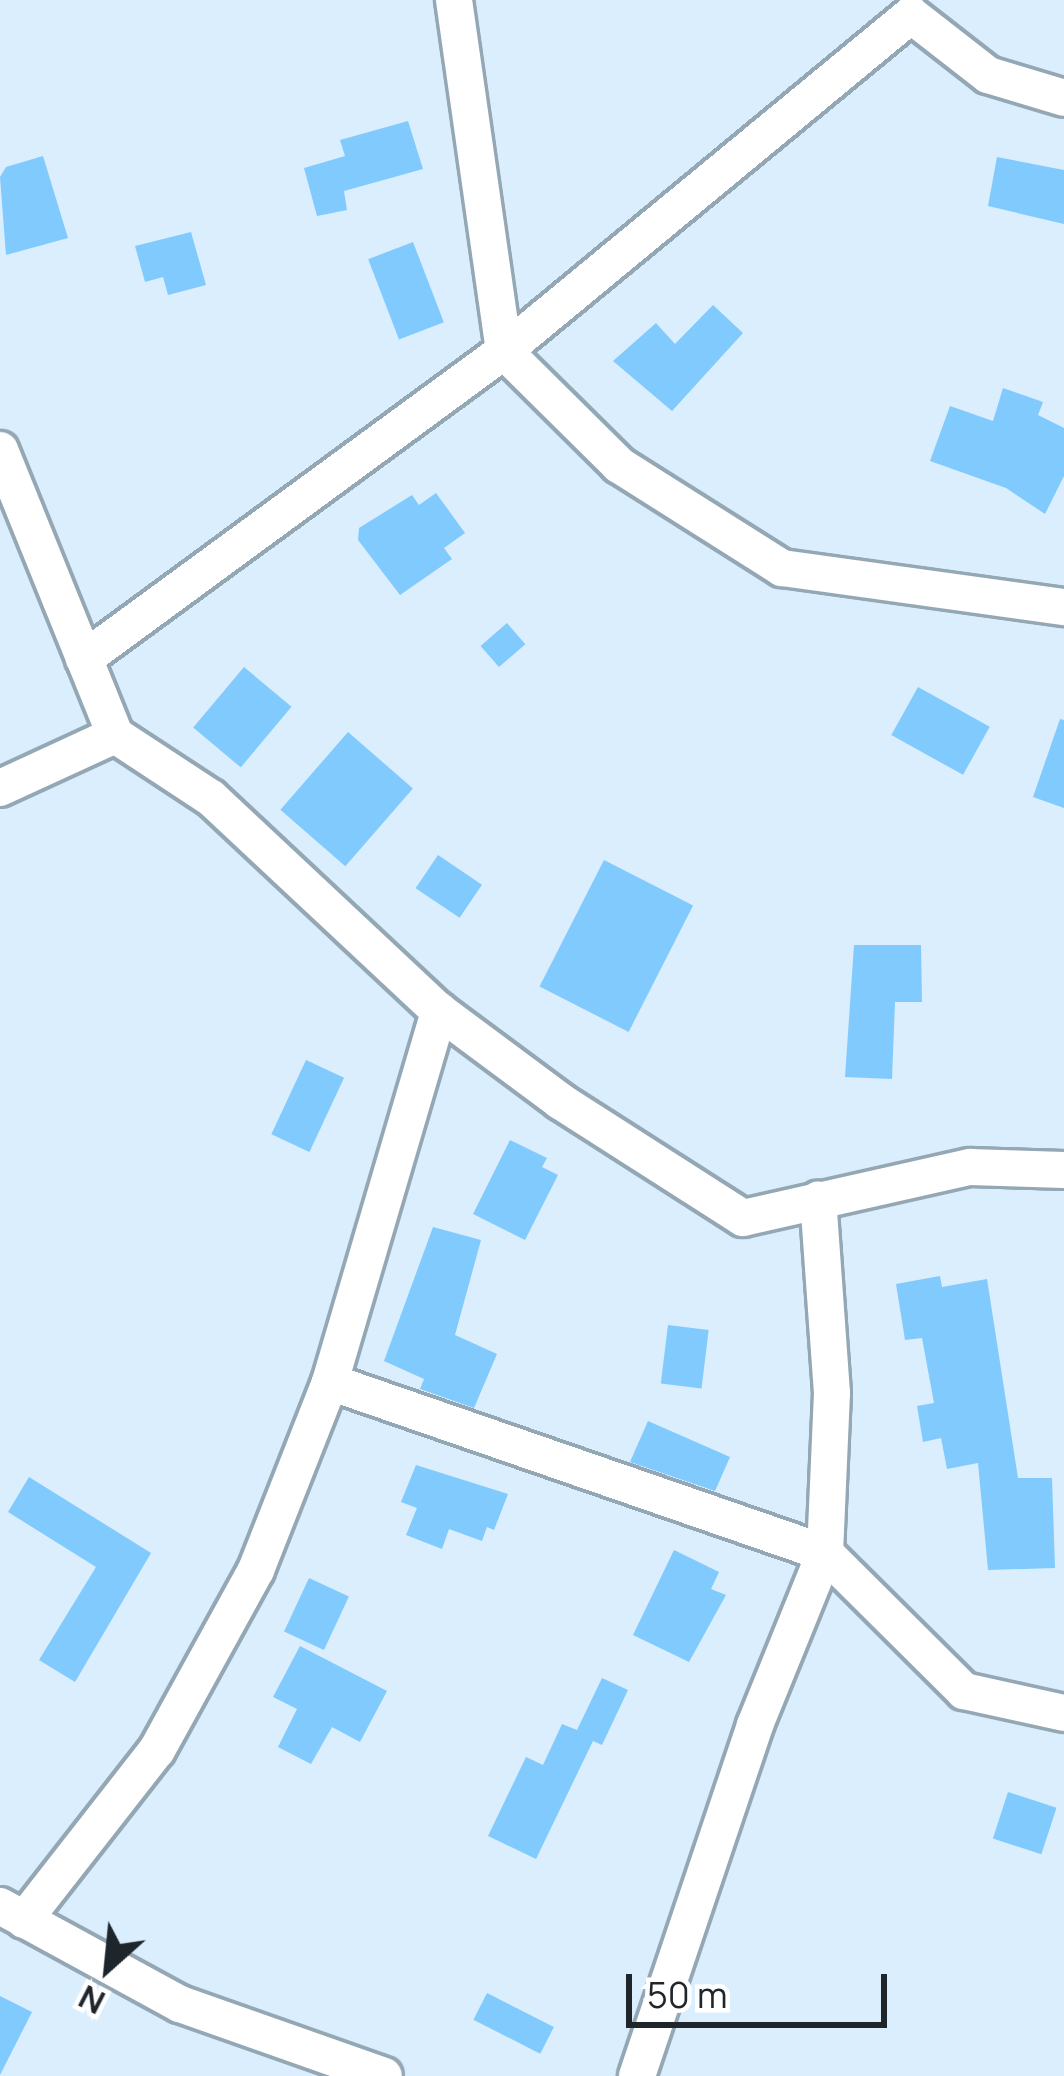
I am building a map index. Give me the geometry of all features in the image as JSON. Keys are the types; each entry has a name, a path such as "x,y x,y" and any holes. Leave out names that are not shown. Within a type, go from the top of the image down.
{"street":[{"path":"454,0 504,351 620,465 782,568 1064,607"},
{"path":"84,659 504,351 910,15 988,75 1064,98"},
{"path":"0,450 115,735 212,799 440,1011 560,1102 743,1218 970,1167 1064,1170"},
{"path":"0,788 115,735"},
{"path":"384,2076 180,2004 12,1913 157,1750 256,1570 330,1382 440,1011"},
{"path":"638,2076 755,1725 825,1553 832,1393 818,1200"},
{"path":"330,1382 825,1553 964,1691 1064,1714"}],"building":[{"path":"408,121 423,169 344,191 347,210 317,216 304,168 345,156 340,140"},
{"path":"43,156 68,238 6,255 0,177 6,167"},
{"path":"997,157 1064,170 1064,224 988,206"},
{"path":"191,232 206,285 168,295 163,277 145,282 135,246"},
{"path":"413,242 444,322 399,339 368,259"},
{"path":"713,305 743,333 672,411 613,361 656,323 675,344"},
{"path":"1003,388 1043,402 1038,415 1064,428 1064,476 1045,514 1006,488 930,461 950,406 993,421"},
{"path":"436,493 465,533 444,548 452,559 400,595 358,540 359,528 412,495 419,505"},
{"path":"507,623 525,644 499,667 481,646"},
{"path":"244,667 291,707 241,767 193,728"},
{"path":"918,687 990,727 963,775 891,735"},
{"path":"1060,719 1064,720 1064,808 1033,797"},
{"path":"348,732 413,788 345,866 280,810"},
{"path":"438,855 482,885 460,918 416,888"},
{"path":"604,860 693,905 629,1032 540,987"},
{"path":"854,945 921,945 922,1002 895,1002 892,1079 845,1077"},
{"path":"306,1060 344,1078 309,1152 271,1134"},
{"path":"510,1140 547,1158 542,1167 558,1175 525,1240 473,1214"},
{"path":"433,1227 481,1240 455,1335 497,1354 474,1408 420,1389 424,1379 384,1361"},
{"path":"940,1276 942,1287 987,1279 1018,1478 1052,1478 1055,1568 988,1570 978,1463 947,1469 941,1438 923,1442 917,1406 934,1403 922,1338 905,1340 896,1284"},
{"path":"668,1325 709,1330 702,1389 661,1384"},
{"path":"648,1421 730,1457 715,1491 630,1462"},
{"path":"416,1465 508,1494 494,1530 487,1527 482,1541 449,1529 442,1549 406,1535 417,1508 401,1502"},
{"path":"29,1477 151,1553 75,1682 39,1660 96,1567 8,1512"},
{"path":"674,1550 719,1572 711,1589 726,1595 689,1662 633,1635"},
{"path":"309,1578 349,1597 324,1650 284,1631"},
{"path":"300,1646 387,1691 360,1742 332,1727 311,1764 278,1747 297,1709 273,1697"},
{"path":"602,1678 628,1690 602,1745 593,1741 536,1859 488,1836 526,1757 543,1765 562,1724 577,1730"},
{"path":"1008,1792 1057,1808 1041,1854 993,1839"},
{"path":"487,1993 554,2027 540,2054 473,2020"},
{"path":"0,1996 32,2012 0,2075"}]}
